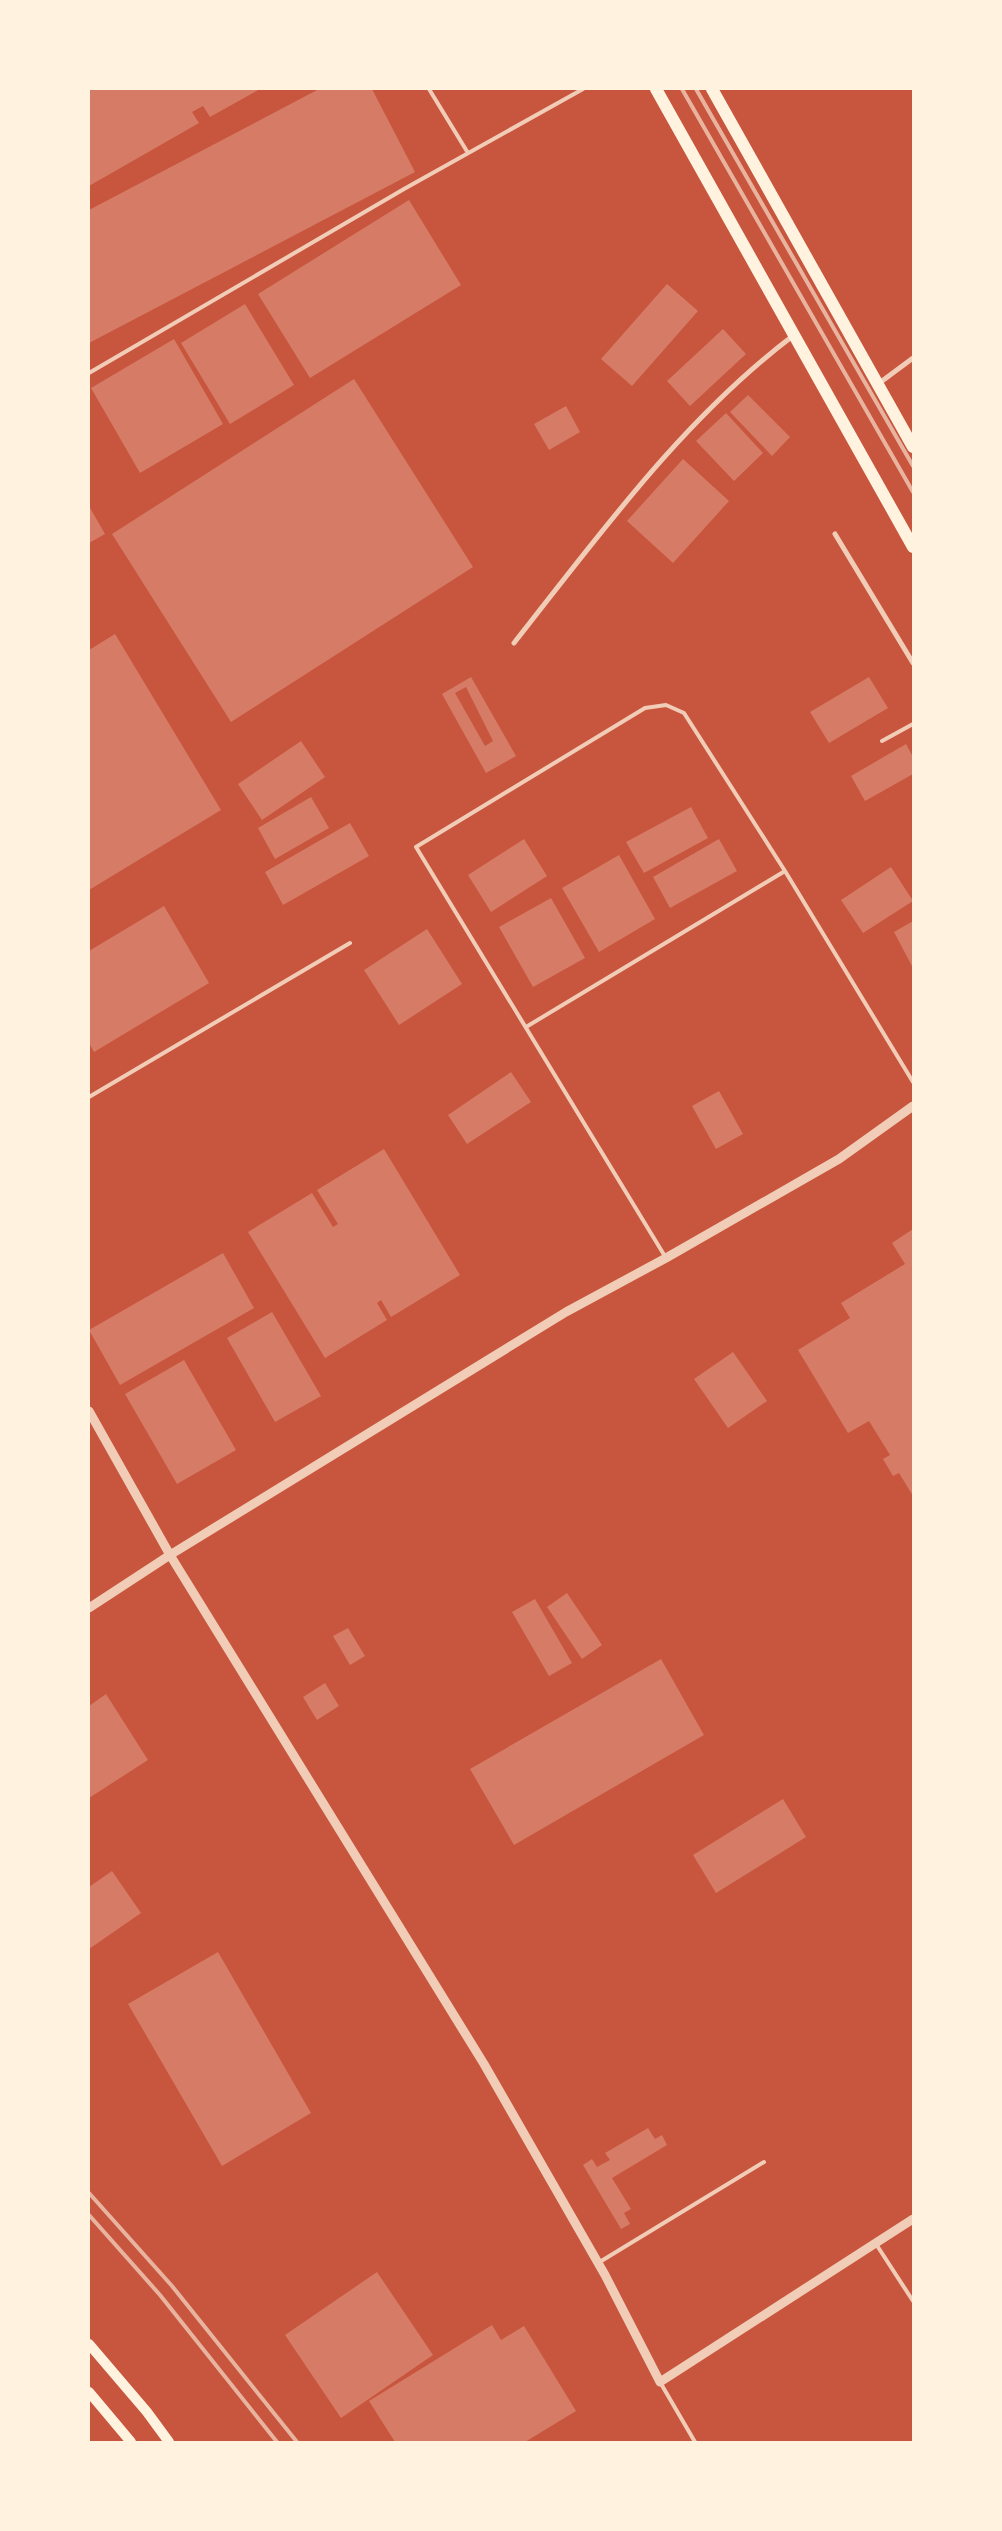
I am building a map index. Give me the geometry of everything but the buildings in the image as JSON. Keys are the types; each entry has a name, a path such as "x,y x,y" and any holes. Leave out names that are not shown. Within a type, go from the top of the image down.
{"main road":[{"path":"656,89 913,547"},
{"path":"712,89 913,447"},
{"path":"89,2344 147,2412 169,2442"},
{"path":"89,2392 131,2442"}],"street":[{"path":"514,642 683,435 769,354 794,335"},
{"path":"878,385 913,358"},
{"path":"835,534 913,663"},
{"path":"89,1608 170,1555 566,1312 666,1258 839,1159 913,1106"},
{"path":"89,1411 170,1555 484,2064 598,2263 660,2382 913,2219"}],"lane":[{"path":"429,89 468,153"},
{"path":"89,373 468,153 583,89"},
{"path":"666,1258 416,847 645,708 666,705 684,713 785,870 913,1082"},
{"path":"882,741 913,724"},
{"path":"526,1027 785,870"},
{"path":"89,1097 350,943"},
{"path":"598,2263 764,2162"},
{"path":"876,2244 913,2300"},
{"path":"660,2382 695,2442"}],"railway":[{"path":"682,89 913,492"},
{"path":"696,89 913,466"},
{"path":"89,2193 172,2286 297,2442"},
{"path":"89,2215 160,2295 277,2442"}]}
